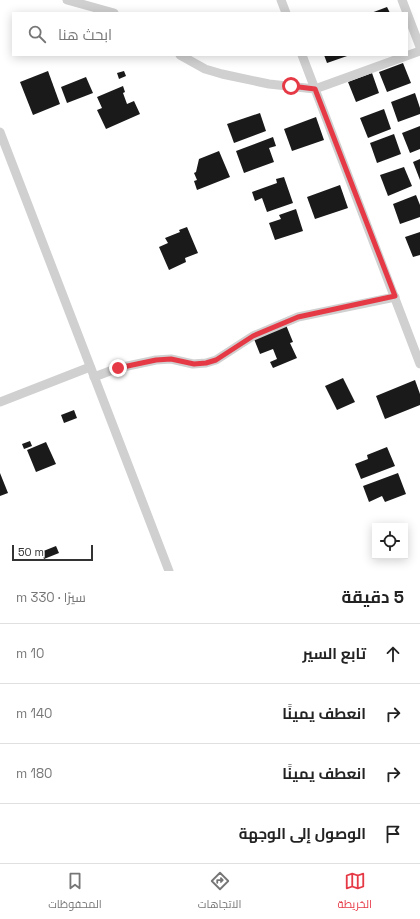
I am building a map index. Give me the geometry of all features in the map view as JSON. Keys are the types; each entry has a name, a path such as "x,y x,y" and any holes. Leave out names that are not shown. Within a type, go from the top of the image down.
{"street":[{"path":"68,0 110,12"},
{"path":"281,0 286,12"},
{"path":"402,0 407,12"},
{"path":"408,16 420,47"},
{"path":"408,54 420,50"},
{"path":"182,56 205,69 222,74 269,84 315,89 404,56"},
{"path":"302,56 420,364"},
{"path":"0,132 169,571"},
{"path":"94,377 142,362 171,359 194,364 206,363 216,360 253,336 298,317 395,296"},
{"path":"0,402 90,367"}],"building":[{"path":"387,7 390,12 374,12"},
{"path":"324,56 347,56 327,63"},
{"path":"403,63 411,83 387,92 379,72"},
{"path":"48,71 60,104 33,115 20,82"},
{"path":"124,71 126,76 119,79 117,73"},
{"path":"372,73 379,93 356,102 348,82"},
{"path":"86,77 93,93 67,103 61,87"},
{"path":"123,86 125,92 123,93 127,104 134,101 140,114 106,129 97,110 102,108 97,97"},
{"path":"415,93 420,108 420,114 398,122 391,102"},
{"path":"384,109 391,129 368,138 360,118"},
{"path":"260,113 266,131 234,143 227,124"},
{"path":"316,117 324,140 292,151 284,129"},
{"path":"420,126 420,149 410,153 402,133"},
{"path":"394,134 401,154 377,163 370,143"},
{"path":"273,137 276,146 269,148 274,162 244,173 236,151"},
{"path":"219,151 230,177 197,190 194,181 197,180 194,173 196,172 199,159"},
{"path":"420,159 420,180 413,162"},
{"path":"404,167 412,186 388,196 380,175"},
{"path":"284,177 293,203 267,212 262,198 255,201 252,192 277,183 276,179"},
{"path":"340,185 348,208 315,219 307,197"},
{"path":"416,195 420,205 420,217 400,224 393,204"},
{"path":"296,209 303,231 275,240 269,223 281,219 279,215"},
{"path":"187,227 198,253 185,258 186,262 169,270 159,247 168,243 165,238 180,232 179,230"},
{"path":"420,232 420,255 413,257 405,237"},
{"path":"286,325 293,342 290,343 297,358 273,368 270,362 277,359 273,349 260,354 254,339"},
{"path":"343,378 355,402 337,410 325,386"},
{"path":"415,380 420,394 420,405 385,419 376,396"},
{"path":"74,410 77,418 64,423 61,415"},
{"path":"30,441 32,446 24,449 22,444"},
{"path":"46,442 56,464 36,472 27,450"},
{"path":"387,447 395,466 361,479 355,464 368,459 367,455"},
{"path":"0,473 8,493 0,496"},
{"path":"398,473 406,494 385,502 382,496 369,502 363,486"},
{"path":"56,546 59,553 44,559 41,552"}],"route":[{"path":"118,368 142,362 171,359 194,364 206,363 216,360 253,336 298,317 395,296 315,89 291,86"}]}
